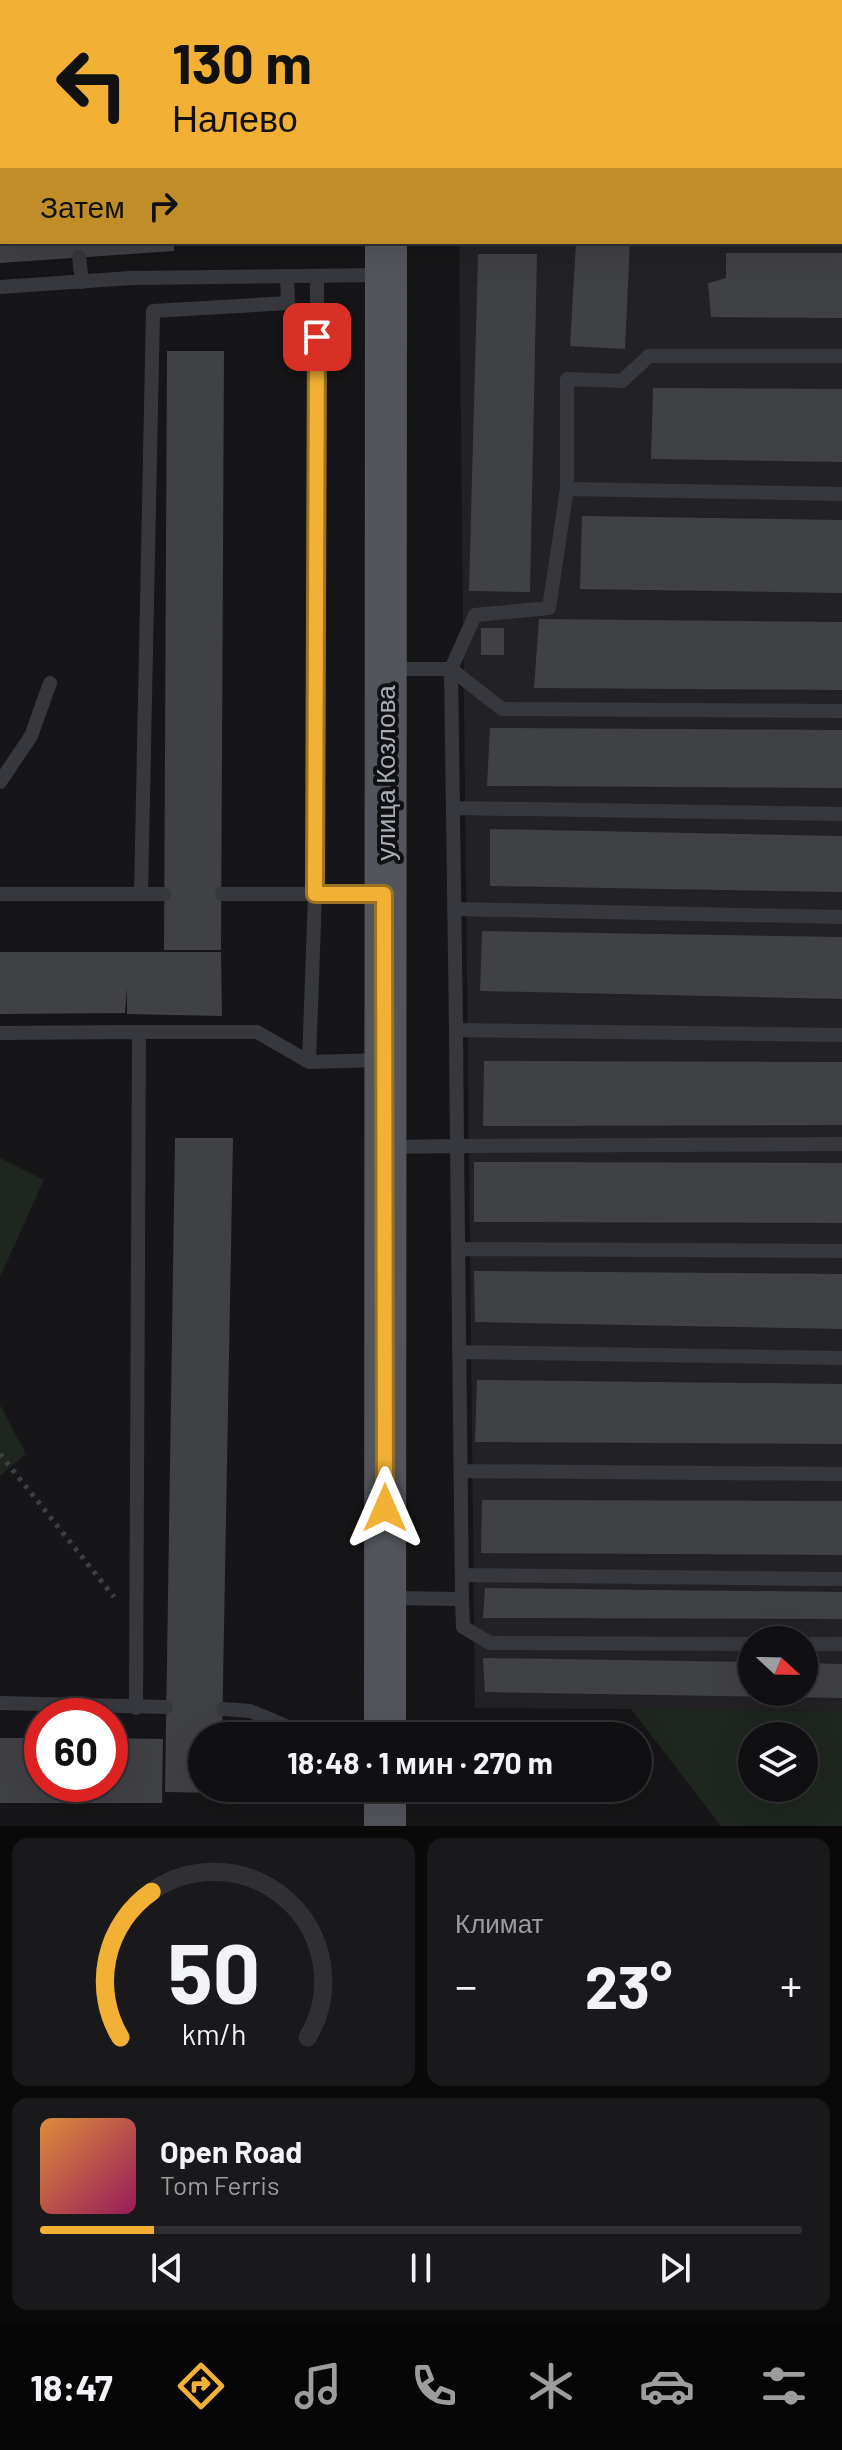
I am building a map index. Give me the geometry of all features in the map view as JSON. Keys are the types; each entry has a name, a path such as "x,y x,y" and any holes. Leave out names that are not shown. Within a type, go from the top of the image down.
{"main road":[{"name":"улица Козлова","path":"385,1722 384,669 387,258"},
{"path":"385,1802 385,1826"}],"lane":[{"path":"79,257 82,282"},
{"path":"0,287 317,276 387,258"},
{"path":"141,894 153,311 288,303 287,276"},
{"path":"309,1062 315,894 317,276"},
{"path":"738,1644 490,1643 463,1627 451,669 475,615 549,608 567,489 567,379 622,381 649,356 842,356"},
{"path":"567,489 842,494"},
{"path":"384,669 451,669 502,709 842,711"},
{"path":"0,782 31,736 50,683"},
{"path":"453,808 842,814"},
{"path":"0,894 164,894"},
{"path":"222,894 384,894"},
{"path":"454,909 842,917"},
{"path":"456,1030 842,1035"},
{"path":"136,1708 139,1032"},
{"path":"0,1033 257,1032 309,1062 384,1060"},
{"path":"384,1147 842,1144"},
{"path":"458,1249 842,1251"},
{"path":"459,1352 842,1358"},
{"path":"461,1471 842,1474"},
{"path":"462,1575 842,1579"},
{"path":"385,1598 462,1599"},
{"path":"818,1644 842,1644"},
{"path":"0,1703 166,1707"},
{"path":"223,1709 250,1711 276,1722"}],"path":[{"path":"0,1454 137,1626"}],"shaded area":[{"path":"459,244 842,244 842,1711 475,1708"},
{"path":"0,1158 44,1180 0,1277"},
{"path":"0,1405 26,1454 0,1476"},
{"path":"631,1709 842,1711 842,1826 721,1826 652,1736 652,1722 641,1722"}],"building":[{"path":"0,244 174,244 174,251 0,263"},
{"path":"576,244 630,244 625,349 570,346"},
{"path":"726,253 842,253 842,318 711,317 708,283 726,278"},
{"path":"478,254 537,254 530,592 469,591"},
{"path":"167,351 224,351 221,950 164,950"},
{"path":"653,388 842,389 842,462 651,459"},
{"path":"582,516 842,520 842,593 580,589"},
{"path":"539,619 842,622 842,690 534,688"},
{"path":"481,628 504,628 504,655 481,655"},
{"path":"490,728 842,730 842,788 487,786"},
{"path":"490,829 842,836 842,892 490,886"},
{"path":"482,931 842,937 842,999 480,991"},
{"path":"0,952 221,952 222,1016 127,1014 127,988 125,1013 0,1014"},
{"path":"484,1061 842,1062 842,1125 483,1126"},
{"path":"175,1138 233,1138 222,1722 188,1722 188,1792 165,1792"},
{"path":"474,1162 842,1163 842,1223 474,1222"},
{"path":"474,1271 842,1274 842,1329 475,1322"},
{"path":"477,1380 842,1384 842,1444 475,1442"},
{"path":"482,1500 842,1501 842,1555 481,1553"},
{"path":"485,1588 842,1592 842,1619 483,1618"},
{"path":"483,1658 738,1662 738,1696 485,1692"},
{"path":"818,1663 842,1664 842,1698 818,1698"},
{"path":"0,1738 24,1738 24,1802 128,1802 128,1738 163,1739 162,1803 0,1803"}],"route":[{"path":"317,337 315,894 384,894 385,1508"}]}
